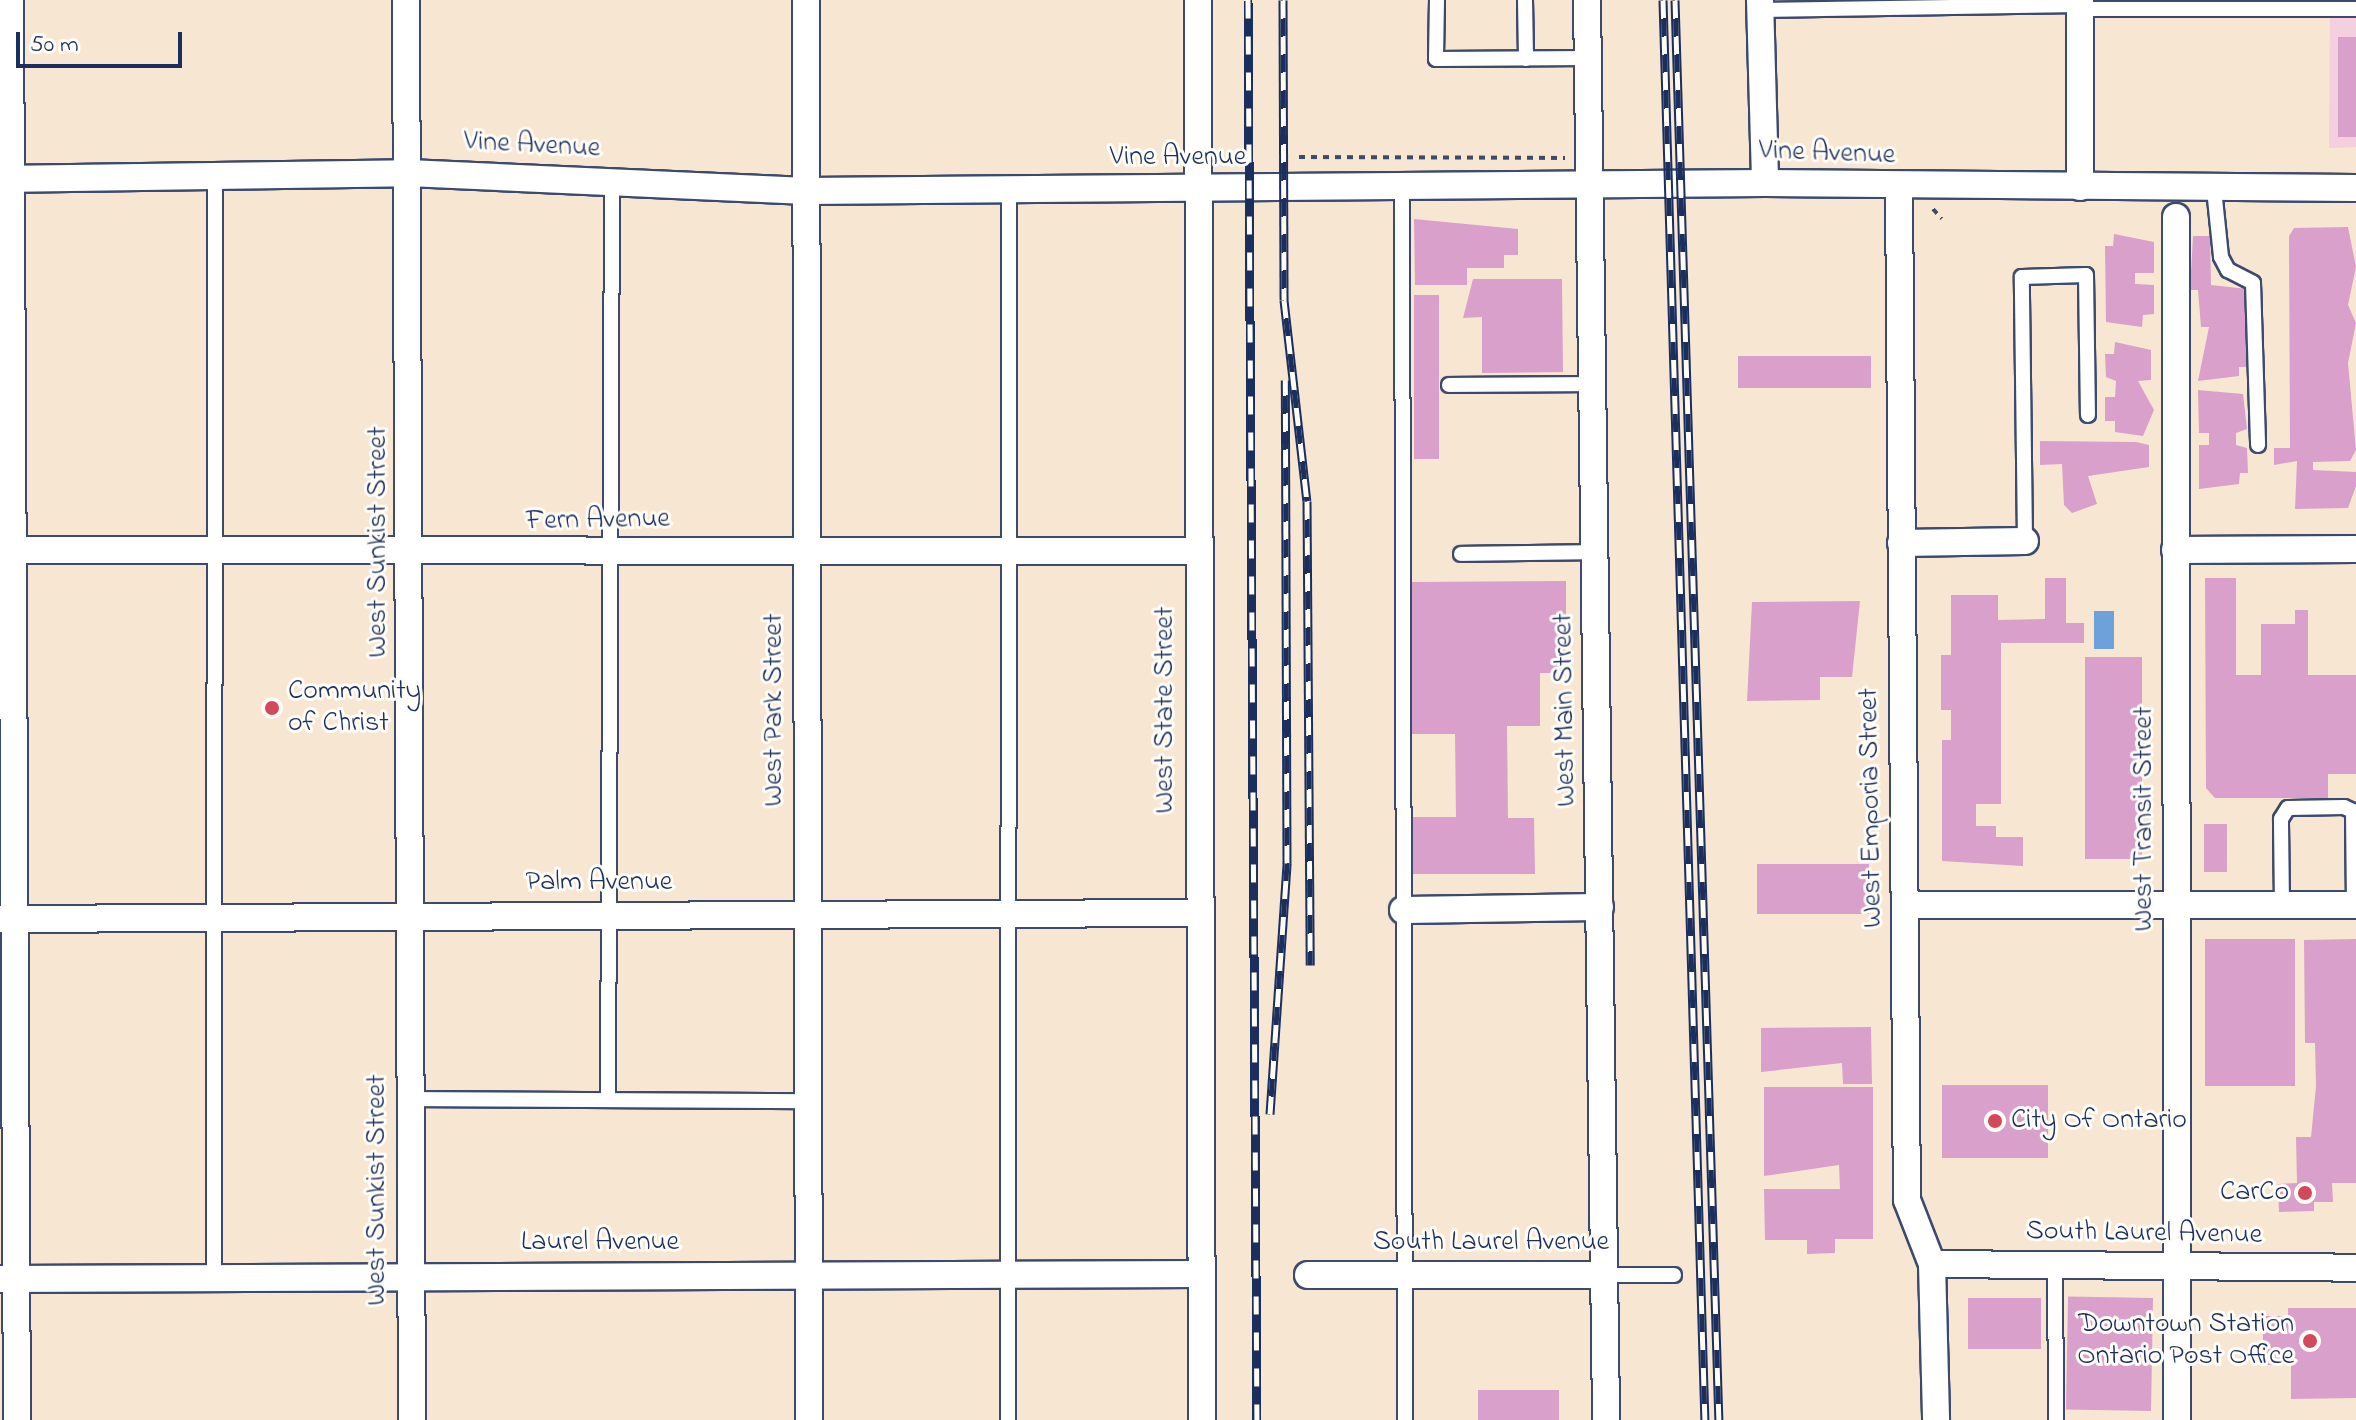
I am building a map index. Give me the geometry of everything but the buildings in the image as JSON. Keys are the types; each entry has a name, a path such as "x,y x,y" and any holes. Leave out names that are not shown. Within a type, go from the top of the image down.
{"street":[{"path":"10,0 4,179 4,550 9,919 8,1279 17,1420"},
{"name":"West Sunkist Street","path":"406,0 412,556 409,916 412,1420"},
{"name":"West Park Street","path":"806,0 809,1420"},
{"name":"West State Street","path":"1198,0 1197,551 1202,1420"},
{"name":"West Main Street","path":"1587,0 1592,185 1606,1420"},
{"path":"1760,5 1765,183"},
{"path":"2080,5 2080,187"},
{"name":"Vine Avenue","path":"4,179 408,173 807,191 1765,183 1899,189 2356,188"},
{"name":"West Emporia Street","path":"1899,189 1907,1200 1932,1264 1936,1420"},
{"name":"West Transit Street","path":"2176,217 2177,1420"},
{"path":"1901,543 2025,541"},
{"path":"2175,550 2356,549"},
{"name":"Fern Avenue","path":"4,550 412,556 806,550 1197,551"},
{"path":"1905,905 2355,905"},
{"path":"1403,910 1600,907"},
{"name":"Palm Avenue","path":"9,919 1199,913"},
{"name":"South Laurel Avenue","path":"1932,1264 2356,1268"},
{"name":"Laurel Avenue","path":"8,1279 1200,1274"},
{"name":"South Laurel Avenue","path":"1308,1275 1605,1275"}],"lane":[{"path":"1437,0 1436,59 1589,58"},
{"path":"1525,0 1526,59"},
{"path":"1760,5 2246,4 2356,9"},
{"path":"214,1277 215,176"},
{"path":"608,1100 612,182"},
{"path":"1402,188 1405,1420"},
{"path":"2214,189 2221,257 2228,270 2253,283 2258,445"},
{"path":"1008,1420 1009,191"},
{"path":"2025,541 2022,277 2086,275 2088,415"},
{"path":"1449,385 1594,384"},
{"path":"1461,554 1596,552"},
{"path":"2282,905 2281,819 2288,808 2344,807 2353,811 2355,905"},
{"path":"409,1099 808,1101"},
{"path":"2055,1265 2056,1420"},
{"name":"South Laurel Avenue","path":"1605,1275 1674,1275"}],"path":[{"path":"1299,157 1567,158"},
{"path":"1931,207 1942,219"}],"shaded area":[{"path":"2330,0 2356,0 2356,147 2329,148"}],"water":[{"path":"2094,611 2114,611 2114,649 2094,649"}],"railway":[{"path":"1248,0 1257,1420"},
{"path":"1283,0 1284,300 1307,501 1310,965"},
{"path":"1663,0 1705,1420"},
{"path":"1675,0 1719,1420"},
{"path":"1270,1114 1287,863 1285,380"}],"place":[{"name":"Community of Christ","path":"272,708"},
{"name":"City Of Ontario","path":"1995,1121"},
{"name":"CarCo","path":"2305,1193"},
{"name":"Downtown Station Ontario Post Office","path":"2310,1341"}]}
